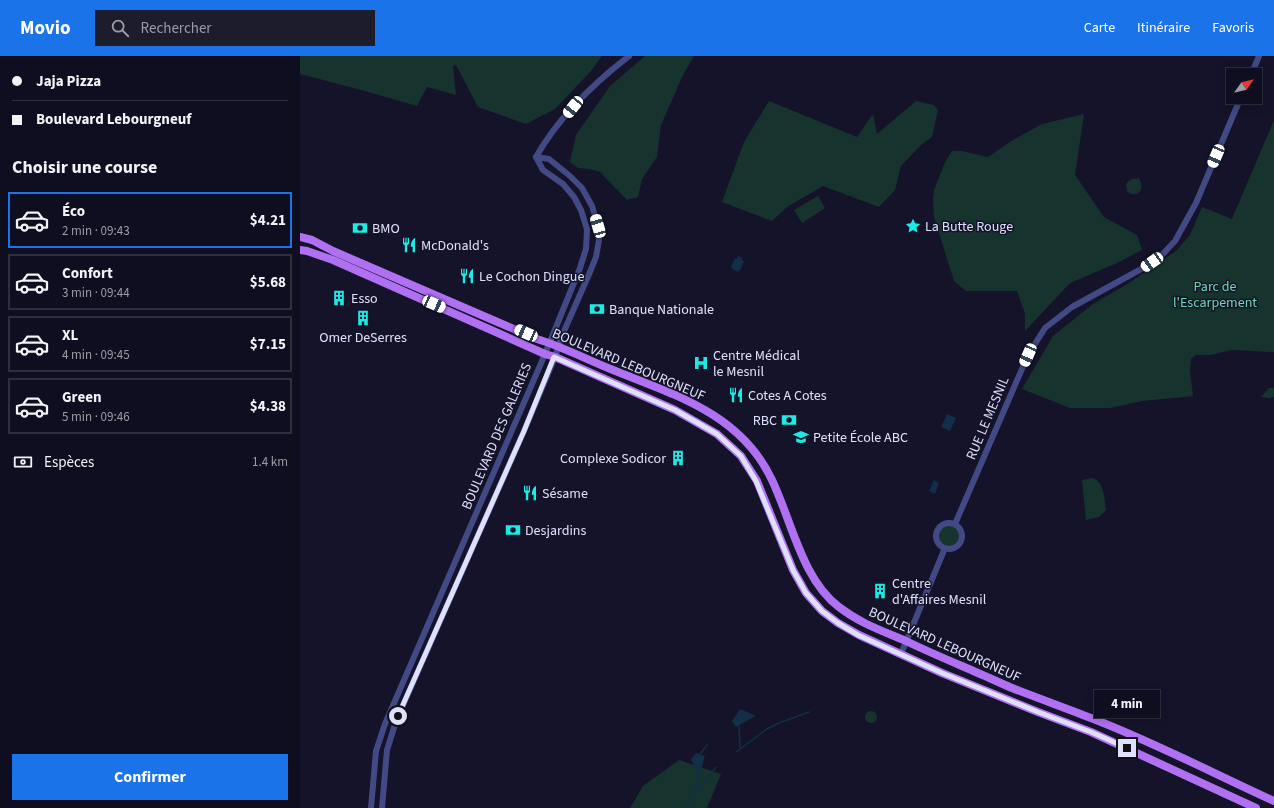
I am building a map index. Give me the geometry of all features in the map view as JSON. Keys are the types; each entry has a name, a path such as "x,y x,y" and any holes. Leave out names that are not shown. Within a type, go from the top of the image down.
{"main road":[{"name":"BOULEVARD LEBOURGNEUF","path":"300,237 312,240 332,251 537,339 678,396 722,420 739,434 758,455 772,479 803,559 820,587 837,606 864,624 1008,686 1130,734 1274,801"},
{"name":"BOULEVARD LEBOURGNEUF","path":"300,250 338,262 675,410 717,434 741,456 756,481 793,570 806,593 822,611 838,623 858,635 942,673 1032,710 1091,732 1256,808"}],"street":[{"path":"536,157 544,144 573,107 598,82 629,56"},
{"path":"1254,68 1259,56"},
{"name":"RUE LE MESNIL","path":"955,524 1028,355 1046,328 1072,307 1160,257 1175,241 1196,203 1238,104"},
{"name":"BOULEVARD DES GALERIES","path":"371,808 376,751 385,724 545,354 580,268 586,249 587,229 581,210 574,197 563,184 543,170 536,157"},
{"name":"BOULEVARD DES GALERIES","path":"382,808 387,750 396,721 524,431 596,257 598,226 592,206 582,188 549,159 536,157"},
{"path":"945,524 955,524 962,532 960,542 956,547 945,548 938,541 937,532 941,526 945,524"},
{"path":"901,654 945,548"}],"green space":[{"path":"300,56 602,56 591,71 555,109 526,124 478,107 456,65 453,66 456,95 427,87 417,106 300,74"},
{"path":"645,56 694,56 683,75 661,125 657,157 642,179 638,197 627,200 600,172 578,168 570,162 576,135 610,86"},
{"path":"769,101 857,137 873,114 877,134 916,101 934,105 938,110 932,137 921,145 901,166 895,190 879,207 823,186 787,207 772,221 722,202 744,142"},
{"path":"1084,114 1075,175 1104,217 1137,235 1142,250 1117,263 1070,283 1025,331 1025,314 1017,291 966,291 954,281 934,217 934,190 945,162 952,151 962,151 988,157 1013,140 1042,124"},
{"name":"Parc de l'Escarpement","path":"1274,120 1274,352 1231,350 1211,355 1196,355 1191,359 1190,371 1193,396 1142,401 1110,408 1070,408 1022,389 1053,336 1093,304 1129,283 1176,251 1190,235 1202,207 1232,219"},
{"path":"1139,177 1141,190 1137,194 1131,194 1127,191 1126,184 1128,181"},
{"path":"818,196 825,208 802,223 794,210"},
{"path":"1269,388 1274,388 1274,397 1261,397"},
{"path":"1093,478 1102,488 1106,510 1099,517 1086,520 1082,480"},
{"path":"950,523 959,527 963,536 959,545 950,549 941,545 937,536 941,527"},
{"path":"869,711 873,711 877,717 873,723 869,723 865,719 865,715"},
{"path":"679,760 721,774 707,808 630,808 643,786"}],"water":[{"path":"738,256 744,261 740,271 739,270 738,272 731,267 735,258 737,259"},
{"path":"947,414 956,418 950,431 941,427"},
{"path":"934,480 939,483 935,494 929,491"},
{"path":"740,709 756,716 736,727 732,721"},
{"path":"696,753 705,756 699,776 691,759"}],"waterway":[{"path":"736,752 767,729 809,712"},
{"path":"739,726 740,748"},
{"path":"700,754 708,744"},
{"path":"684,808 716,767"},
{"path":"694,796 699,776"}],"place":[{"name":"La Butte Rouge","path":"913,226"},
{"name":"BMO","path":"360,228"},
{"name":"McDonald's","path":"409,245"},
{"name":"Le Cochon Dingue","path":"467,276"},
{"name":"Esso","path":"339,298"},
{"name":"Banque Nationale","path":"597,309"},
{"name":"Omer DeSerres","path":"363,318"},
{"name":"Centre Médical le Mesnil","path":"701,363"},
{"name":"Cotes A Cotes","path":"736,395"},
{"name":"RBC","path":"789,420"},
{"name":"Petite École ABC","path":"801,437"},
{"name":"Complexe Sodicor","path":"678,458"},
{"name":"Sésame","path":"530,493"},
{"name":"Desjardins","path":"513,530"},
{"name":"Centre d'Affaires Mesnil","path":"880,591"}],"route":[{"path":"398,716 524,431 554,357 675,410 717,434 741,456 756,481 793,570 806,593 822,611 838,623 858,635 942,673 1091,732 1127,748"}]}
